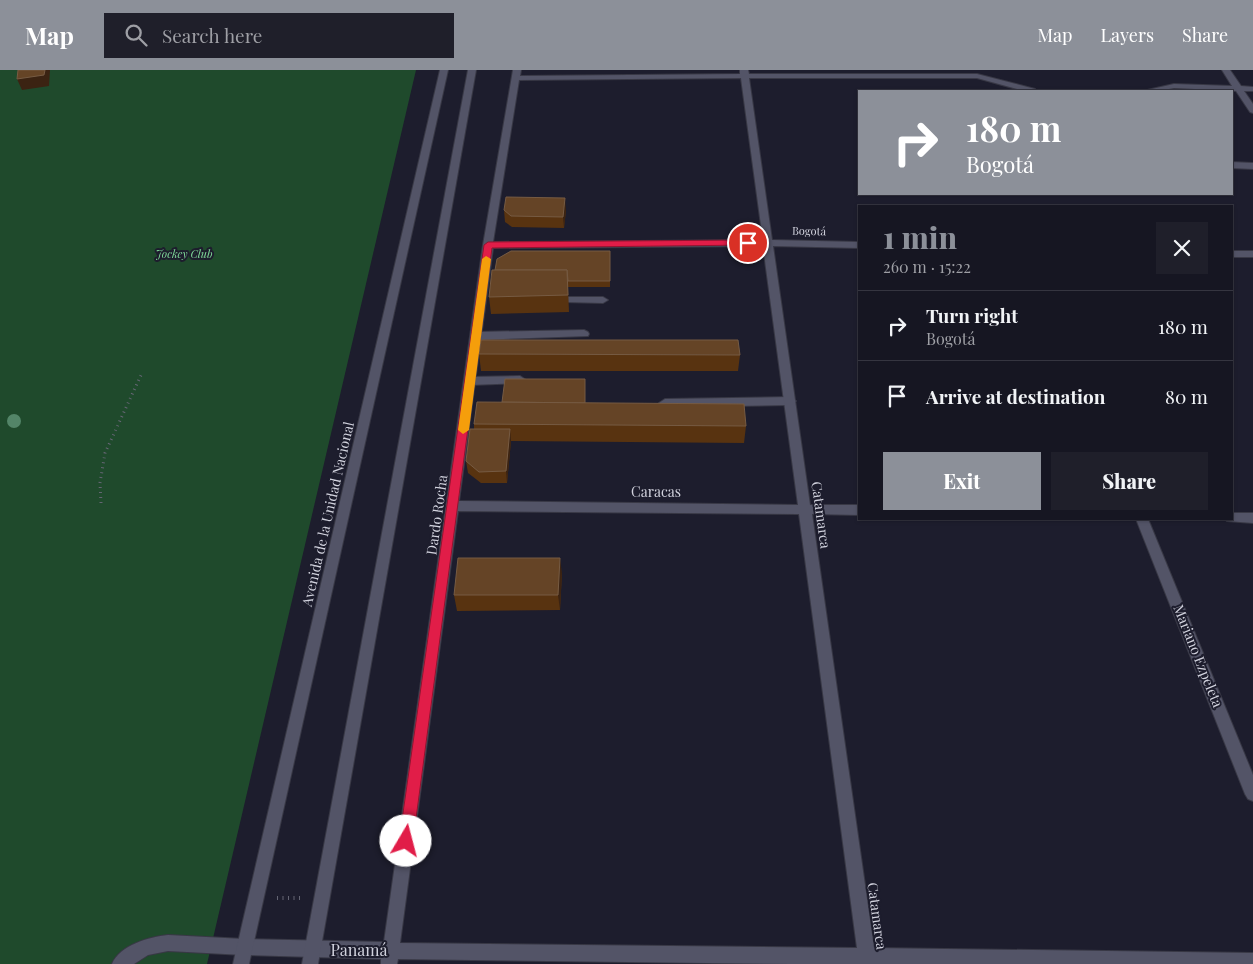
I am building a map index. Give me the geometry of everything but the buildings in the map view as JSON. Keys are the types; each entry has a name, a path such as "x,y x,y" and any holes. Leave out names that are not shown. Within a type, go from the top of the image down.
{"street":[{"name":"Avenida de la Unidad Nacional","path":"241,964 444,70"},
{"path":"311,957 472,70"},
{"path":"1226,70 1253,110"},
{"path":"517,74 744,73 981,76 1029,90"},
{"name":"Catamarca","path":"744,73 868,960"},
{"name":"Dardo Rocha","path":"390,957 476,336 487,300 488,245 517,74"},
{"path":"1152,90 1174,86 1253,89"},
{"path":"1233,165 1253,166"},
{"name":"Bogotá","path":"488,245 768,243 858,245"},
{"path":"1233,254 1253,254"},
{"path":"568,300 603,300"},
{"path":"476,336 584,334"},
{"path":"470,381 529,380"},
{"path":"665,403 790,400"},
{"name":"Caracas","path":"453,506 858,510"},
{"path":"1233,518 1253,518"},
{"name":"Mariano Ezpeleta","path":"1142,520 1253,794"},
{"name":"Panamá","path":"120,964 134,952 157,944 212,944 311,957 1253,960"}],"path":[{"path":"101,503 100,483 105,453 142,373"},
{"path":"257,897 322,899"}],"green space":[{"name":"Jockey Club","path":"0,70 416,70 207,964 0,964"}],"slow traffic":[{"path":"463,430 486,259"}],"route":[{"path":"406,841 488,245 748,243"}]}
